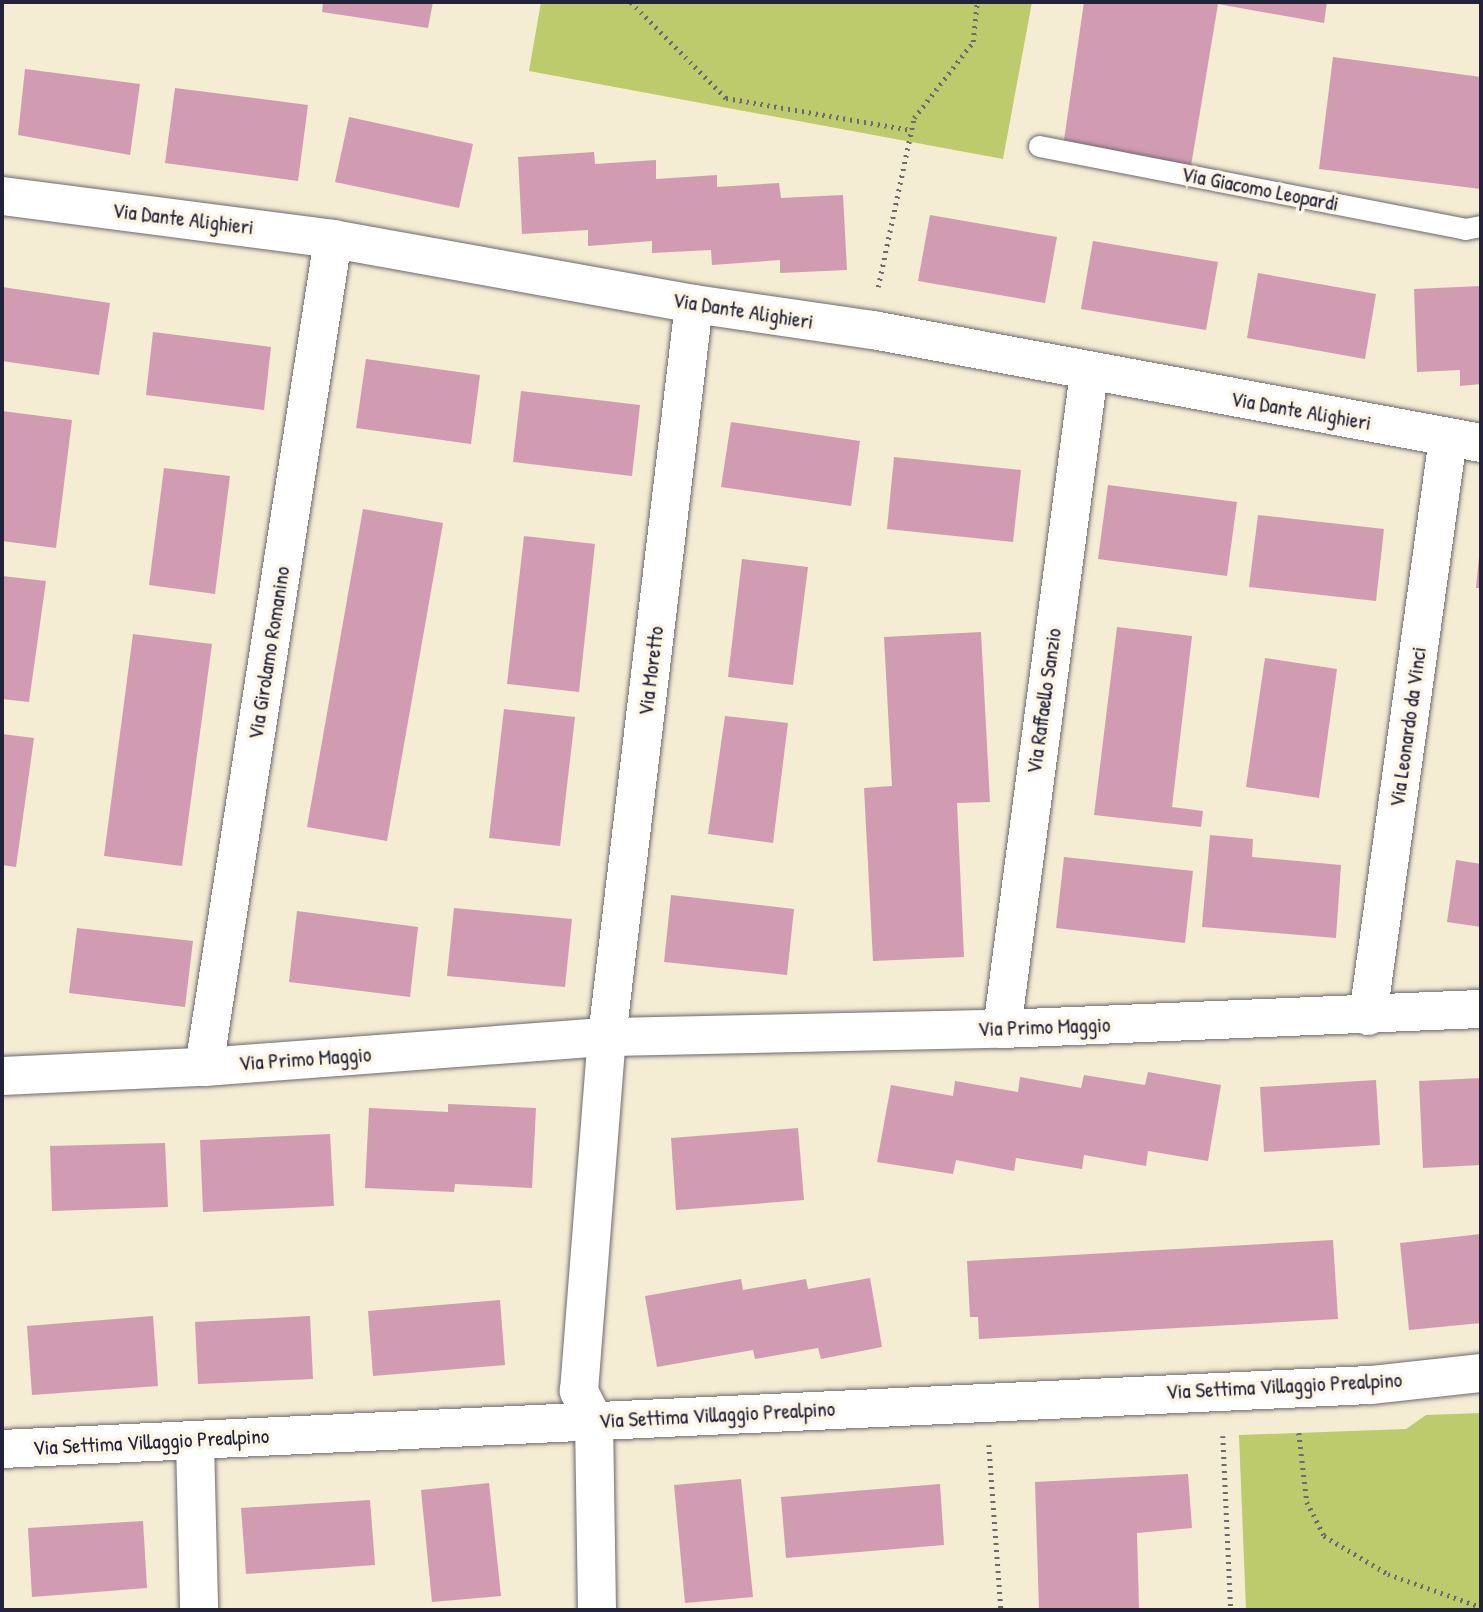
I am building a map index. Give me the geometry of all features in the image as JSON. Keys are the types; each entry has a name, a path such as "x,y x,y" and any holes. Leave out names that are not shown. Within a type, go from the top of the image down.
{"street":[{"name":"Via Dante Alighieri","path":"2,195 333,239 694,304 873,330 1089,373 1464,441"},
{"name":"Via Girolamo Romanino","path":"204,1067 333,239"},
{"name":"Via Moretto","path":"607,1037 694,304"},
{"name":"Via Raffaello Sanzio","path":"1002,1029 1089,373"},
{"name":"Via Leonardo da Vinci","path":"1368,1016 1464,441"},
{"name":"Via Primo Maggio","path":"2,1076 204,1067 607,1037 1002,1029 1368,1016 1481,1009"},
{"path":"597,1610 594,1421 579,1391 607,1037"},
{"name":"Via Settima Villaggio Prealpino","path":"2,1449 1371,1385 1433,1376 1481,1373"},
{"path":"195,1441 200,1610"}],"lane":[{"name":"Via Giacomo Leopardi","path":"1038,146 1465,229 1481,226"}],"path":[{"path":"631,2 726,98 911,130"},
{"path":"873,330 914,118 973,42 977,2"},
{"path":"1294,1387 1307,1502 1324,1536 1388,1574 1481,1607"},
{"path":"1221,1391 1231,1610"},
{"path":"985,1402 1002,1610"}],"green space":[{"path":"541,2 1032,2 1003,159 529,71"},
{"path":"1481,1413 1481,1610 1246,1610 1239,1435 1406,1429 1426,1415"}],"building":[{"path":"323,2 433,2 428,28 322,12"},
{"path":"1084,2 1327,2 1324,23 1218,4 1191,166 1064,140"},
{"path":"1333,57 1481,77 1481,189 1319,169"},
{"path":"25,69 140,84 130,155 18,135"},
{"path":"175,88 308,105 298,181 165,163"},
{"path":"349,117 473,144 459,208 335,182"},
{"path":"594,152 595,164 656,160 656,179 717,175 717,187 779,183 781,198 843,195 847,270 780,273 780,260 712,265 711,250 652,253 652,241 588,246 588,230 522,234 518,157"},
{"path":"930,215 1057,237 1045,303 918,281"},
{"path":"1093,241 1218,262 1206,330 1081,309"},
{"path":"1258,273 1376,294 1365,359 1247,338"},
{"path":"1481,286 1481,384 1460,386 1460,370 1417,372 1414,289"},
{"path":"2,287 110,303 99,375 2,361"},
{"path":"153,332 271,347 264,410 146,395"},
{"path":"366,359 480,375 471,444 356,428"},
{"path":"521,391 640,405 632,476 513,462"},
{"path":"2,411 72,420 56,548 2,541"},
{"path":"731,422 860,441 851,506 721,487"},
{"path":"894,457 1021,470 1013,542 887,529"},
{"path":"164,468 230,476 215,594 149,585"},
{"path":"1108,485 1237,502 1227,576 1098,559"},
{"path":"363,509 443,523 387,841 307,827"},
{"path":"1258,515 1384,529 1376,601 1249,587"},
{"path":"524,536 595,544 579,692 507,684"},
{"path":"1479,557 1481,588 1476,588"},
{"path":"742,559 808,567 793,685 728,677"},
{"path":"2,576 46,581 29,702 2,699"},
{"path":"1117,627 1192,636 1172,807 1203,811 1201,827 1094,815"},
{"path":"981,632 990,802 957,803 964,957 873,961 864,788 892,786 884,637"},
{"path":"133,634 212,644 182,866 104,856"},
{"path":"1265,658 1337,669 1319,798 1246,787"},
{"path":"504,709 575,717 560,846 489,838"},
{"path":"725,716 788,723 773,843 708,834"},
{"path":"2,734 34,738 16,867 2,865"},
{"path":"1210,835 1253,839 1252,857 1341,865 1336,938 1202,927"},
{"path":"1064,857 1193,871 1185,943 1056,928"},
{"path":"1456,860 1481,864 1481,927 1447,922"},
{"path":"671,895 794,909 787,975 664,962"},
{"path":"454,908 572,919 565,987 447,976"},
{"path":"297,911 418,927 410,997 289,982"},
{"path":"77,928 193,941 185,1007 69,993"},
{"path":"1148,1072 1221,1085 1208,1161 1148,1151 1146,1166 1084,1155 1082,1169 1016,1158 1014,1171 956,1160 953,1174 877,1162 891,1085 953,1096 955,1081 1018,1092 1020,1077 1081,1088 1084,1075 1145,1085"},
{"path":"1481,1078 1481,1165 1423,1168 1419,1081"},
{"path":"1376,1080 1380,1145 1264,1152 1260,1087"},
{"path":"448,1104 536,1108 532,1188 455,1184 454,1192 365,1188 369,1108 448,1112"},
{"path":"798,1128 804,1200 676,1210 671,1138"},
{"path":"330,1134 334,1206 203,1212 200,1140"},
{"path":"165,1143 168,1207 52,1211 50,1146"},
{"path":"1481,1234 1481,1323 1409,1330 1400,1243"},
{"path":"1333,1240 1338,1319 979,1339 978,1317 970,1317 967,1261"},
{"path":"870,1278 882,1347 821,1359 818,1348 755,1359 753,1350 657,1367 645,1296 741,1279 743,1290 806,1279 808,1289"},
{"path":"500,1300 505,1365 373,1376 368,1311"},
{"path":"153,1316 158,1386 32,1395 27,1326"},
{"path":"310,1316 313,1379 198,1384 195,1322"},
{"path":"1188,1474 1192,1528 1137,1533 1139,1608 1155,1610 1039,1610 1035,1482"},
{"path":"741,1479 753,1597 685,1603 674,1485"},
{"path":"489,1483 501,1596 432,1602 421,1490"},
{"path":"940,1484 944,1545 786,1558 781,1497"},
{"path":"370,1500 375,1565 246,1574 241,1508"},
{"path":"143,1521 147,1588 32,1597 28,1528"}]}
